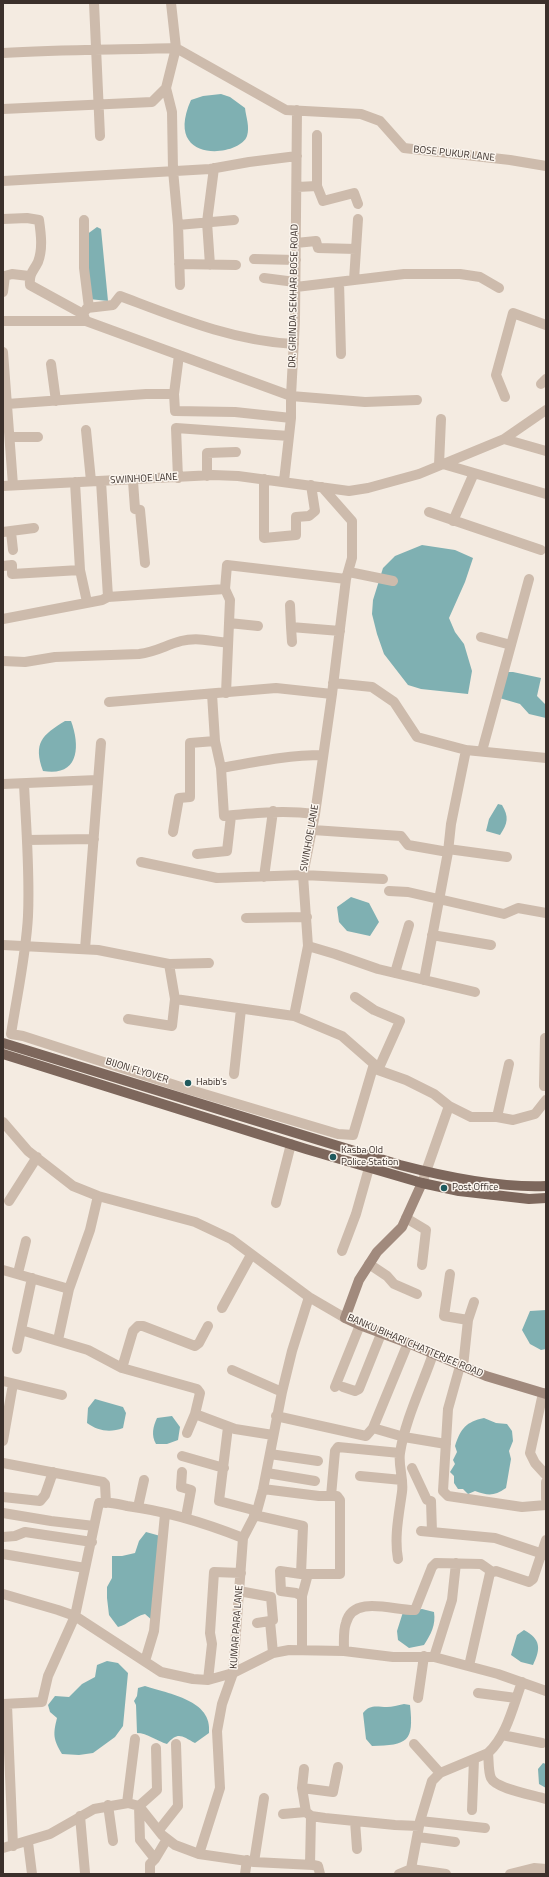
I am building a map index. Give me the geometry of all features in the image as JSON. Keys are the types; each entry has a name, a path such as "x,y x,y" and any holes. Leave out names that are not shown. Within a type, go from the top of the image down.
{"main road":[{"name":"BIJON FLYOVER","path":"3,1043 426,1172 461,1179 529,1187 546,1186"},
{"path":"3,1054 369,1168 422,1183 468,1192 529,1199 546,1198"},
{"path":"345,1318 359,1280 377,1252 402,1227 422,1183"},
{"name":"BANKU BIHARI CHATTERJEE ROAD","path":"345,1318 486,1376 545,1393"}],"street":[{"path":"94,3 100,136"},
{"path":"171,3 176,48 166,88 172,112 173,170 178,225 180,285"},
{"path":"3,53 52,49 96,50 176,48"},
{"name":"BOSE PUKUR LANE","path":"176,48 286,110 361,114 380,121 404,148 510,160 546,166"},
{"path":"3,110 152,102 166,88"},
{"name":"DR. GIRINDA SEKHAR BOSE ROAD","path":"284,481 291,418 294,344 296,285 297,110"},
{"path":"317,135 317,186 323,201 354,193 358,204"},
{"path":"3,181 214,168 297,156"},
{"path":"210,264 207,222 214,168"},
{"path":"296,187 317,186"},
{"path":"3,219 27,218 39,220 42,242 38,261 29,276 30,285 86,314 179,355 291,396 365,402 417,400"},
{"path":"354,280 358,219"},
{"path":"84,220 86,314"},
{"path":"178,225 234,220"},
{"path":"296,243 316,241 318,248 356,250"},
{"path":"254,259 296,260"},
{"path":"179,264 236,265"},
{"path":"3,292 5,276 12,274 29,276"},
{"path":"264,278 296,285 339,282 404,274 460,274 480,277 499,288"},
{"path":"339,282 341,354"},
{"path":"3,321 86,314 113,305 120,296 216,331 251,339 294,344"},
{"path":"506,397 496,375 513,313 546,325"},
{"path":"3,352 10,437 8,486"},
{"path":"178,478 174,394 179,355"},
{"path":"51,364 56,401"},
{"path":"7,404 174,394"},
{"name":"SWINHOE LANE","path":"8,486 96,481 133,481 207,476 238,476 284,481 349,491 368,488 419,474 504,439 546,410"},
{"path":"175,411 236,412 291,418"},
{"path":"441,418 441,464 546,494"},
{"path":"534,418 546,420"},
{"path":"176,428 289,436"},
{"path":"86,430 96,481 108,597"},
{"path":"10,437 38,437"},
{"path":"504,439 546,452"},
{"path":"207,476 207,453 236,452"},
{"path":"453,520 474,473"},
{"path":"264,479 264,538 296,535 296,517 308,516 315,511 311,485"},
{"path":"133,481 135,509 140,510 145,563"},
{"path":"75,482 80,570 87,602"},
{"name":"SWINHOE LANE","path":"294,1016 308,946 303,875 315,814 347,575 352,558 352,521 322,487"},
{"path":"429,512 540,550"},
{"path":"13,550 7,532 34,528"},
{"path":"226,693 230,623 230,600 225,589 227,565 347,575 393,581"},
{"path":"3,566 12,566 12,574 80,570"},
{"path":"482,751 529,578"},
{"path":"3,619 102,600 108,597 225,589"},
{"path":"290,605 292,642"},
{"path":"230,623 258,626"},
{"path":"291,627 340,631"},
{"path":"481,637 511,645"},
{"path":"3,661 25,662 62,657 139,654 153,652 181,641 198,638 228,643"},
{"path":"333,683 372,687 394,702 417,736 466,750 546,758"},
{"path":"108,702 276,688 332,694"},
{"path":"212,694 215,741 221,768 224,816 273,811 294,811 315,814"},
{"path":"173,832 179,798 190,797 190,743 215,741"},
{"path":"85,949 101,743"},
{"path":"424,980 466,750"},
{"path":"221,768 277,757 323,755"},
{"path":"3,784 97,780"},
{"path":"24,784 27,840 28,915 25,946 7,1034 23,1036 184,1088 338,1134 353,1135 376,1067 400,1021 374,1010 354,996"},
{"path":"264,877 273,811"},
{"path":"198,854 227,851 231,816"},
{"path":"312,830 401,836 408,845 507,857"},
{"path":"27,840 94,839"},
{"path":"141,862 217,878 303,875 383,879"},
{"path":"389,890 408,892 504,914 518,908 546,913"},
{"path":"246,918 307,918"},
{"path":"395,973 409,925"},
{"path":"432,935 491,945"},
{"path":"3,945 98,950 169,964 209,963"},
{"path":"308,946 378,969 475,992"},
{"path":"128,1018 172,1026 175,1000 169,964"},
{"path":"175,1000 294,1016 342,1036 376,1067 434,1094 449,1106 471,1117 513,1120 535,1114 546,1100"},
{"path":"234,1074 241,1009"},
{"path":"545,1038 546,1052 544,1086 546,1086"},
{"path":"497,1118 509,1064"},
{"path":"422,1183 449,1106"},
{"name":"BANKU BIHARI CHATTERJEE ROAD","path":"3,1122 28,1151 73,1186 98,1196 195,1222 231,1240 309,1297 345,1318"},
{"path":"276,1203 289,1143"},
{"path":"9,1201 37,1158"},
{"path":"342,1251 356,1214 369,1168"},
{"path":"58,1340 69,1289 90,1230 98,1196"},
{"path":"406,1218 426,1230 422,1265"},
{"path":"18,1273 26,1241"},
{"path":"222,1308 251,1255"},
{"path":"369,1264 387,1276 394,1284 417,1294"},
{"path":"3,1270 18,1273 69,1289"},
{"path":"450,1274 444,1316 468,1320"},
{"path":"17,1348 32,1278"},
{"name":"KUMAR PARA LANE","path":"199,1854 220,1788 217,1731 222,1704 233,1673 243,1538 256,1513 263,1489 276,1416 292,1351 309,1297"},
{"path":"474,1302 468,1320 461,1366 449,1405 442,1487 443,1491 448,1496 522,1507 546,1505"},
{"path":"360,1325 339,1387 355,1391 359,1389 381,1334"},
{"path":"122,1368 133,1331 138,1326 143,1326 195,1346 200,1343 208,1326"},
{"path":"21,1330 88,1350 122,1368 197,1389 200,1393 195,1414 187,1432"},
{"path":"276,1416 366,1436 373,1428 408,1343"},
{"path":"398,1559 397,1545 403,1491 400,1453 404,1437 433,1354"},
{"path":"232,1370 282,1392"},
{"path":"3,1441 8,1383 62,1395"},
{"path":"545,1393 530,1453 535,1463 546,1475"},
{"path":"195,1414 228,1427 273,1435"},
{"path":"228,1427 219,1501 303,1526 304,1574 302,1596 302,1650"},
{"path":"373,1428 404,1437 446,1444"},
{"path":"331,1496 335,1451 338,1447 400,1453"},
{"path":"270,1454 318,1461"},
{"path":"182,1456 224,1468"},
{"path":"3,1463 103,1482 106,1503"},
{"path":"412,1468 427,1500 431,1501 432,1532"},
{"path":"3,1497 40,1501 45,1495 53,1472"},
{"path":"182,1472 181,1486 191,1490 186,1517"},
{"path":"267,1473 315,1481"},
{"path":"360,1476 402,1480"},
{"path":"138,1507 144,1480"},
{"path":"546,1482 546,1499"},
{"path":"263,1489 337,1496 340,1500 340,1573 338,1575 304,1574 280,1571 282,1591"},
{"path":"13,1846 5,1704 42,1702 48,1676 75,1616 92,1542 98,1504 106,1503 138,1507 165,1514 186,1517 243,1538"},
{"path":"3,1512 51,1521 94,1526"},
{"path":"145,1661 154,1631 165,1514"},
{"path":"421,1531 495,1538 544,1554"},
{"path":"3,1537 15,1536 25,1532 92,1542"},
{"path":"344,1651 346,1622 353,1610 360,1607 386,1606 416,1610 432,1567 439,1562 481,1564 491,1571 496,1571 530,1582 544,1554 546,1540"},
{"path":"3,1554 85,1568"},
{"path":"418,1698 429,1656 452,1600 456,1563"},
{"path":"469,1666 473,1640 491,1571"},
{"path":"208,1680 212,1644 210,1632 214,1572 241,1573"},
{"path":"239,1591 271,1597 282,1591 296,1593 302,1596"},
{"path":"3,1594 75,1616 167,1675 208,1680 233,1673 273,1653 289,1650 344,1651 394,1657 429,1656 469,1666 546,1691"},
{"path":"271,1597 273,1620 270,1621 273,1653"},
{"path":"257,1623 270,1621"},
{"path":"410,1872 420,1823 432,1781 440,1773 488,1753 502,1735 522,1682"},
{"path":"478,1693 516,1698"},
{"path":"502,1735 542,1743"},
{"path":"127,1803 135,1739"},
{"path":"159,1830 178,1806 176,1744"},
{"path":"414,1744 440,1773"},
{"path":"155,1859 140,1840 139,1806 156,1790 156,1748"},
{"path":"488,1753 490,1774 494,1782 508,1788 546,1798"},
{"path":"472,1810 474,1759"},
{"path":"302,1788 333,1792 338,1767"},
{"path":"304,1769 302,1788 309,1814 310,1865"},
{"path":"245,1874 250,1861 264,1798"},
{"path":"3,1848 28,1842 50,1834 94,1809 108,1805 127,1803 139,1806 167,1839 175,1845 199,1854 250,1861 318,1866 320,1874"},
{"path":"108,1805 113,1841"},
{"path":"283,1814 309,1814 354,1821 420,1823 485,1828"},
{"path":"80,1816 85,1873"},
{"path":"354,1821 357,1848"},
{"path":"418,1837 455,1842"},
{"path":"150,1874 150,1864 155,1859 167,1839"},
{"path":"28,1842 32,1874"},
{"path":"511,1874 534,1868 546,1869"},
{"path":"399,1874 410,1872 446,1874"}],"water":[{"path":"221,94 230,97 245,108 248,133 241,143 231,148 219,151 206,150 194,145 187,136 185,121 191,100 203,96"},
{"path":"97,227 101,229 108,301 89,299 86,235"},
{"path":"422,545 455,550 473,558 465,582 449,618 455,632 464,644 472,671 468,694 421,689 408,685 384,654 377,634 372,614 373,600 383,568 395,556"},
{"path":"503,672 513,672 541,678 537,696 546,705 546,718 529,714 520,704 496,697"},
{"path":"65,721 71,721 74,731 76,750 74,758 70,765 64,770 55,772 43,771 39,753 42,741 50,731"},
{"path":"498,804 502,805 507,817 505,827 500,835 486,831 489,819"},
{"path":"351,897 369,903 379,922 370,936 347,931 339,922 337,907"},
{"path":"546,1310 546,1349 541,1350 530,1344 522,1330 530,1311"},
{"path":"95,1399 123,1407 126,1413 123,1428 109,1431 95,1428 87,1423 88,1408"},
{"path":"172,1416 180,1427 178,1440 167,1444 156,1444 153,1437 153,1431 157,1418"},
{"path":"484,1418 496,1423 507,1424 512,1431 513,1441 509,1451 511,1459 506,1488 498,1493 484,1494 475,1491 468,1494 463,1489 458,1489 454,1483 454,1476 450,1472 455,1464 453,1460 457,1452 455,1446 462,1430 468,1424"},
{"path":"146,1532 164,1537 153,1621 145,1614 118,1627 109,1615 107,1598 107,1587 112,1578 112,1556 122,1556 135,1553 139,1541"},
{"path":"422,1609 434,1612 432,1629 424,1645 409,1648 398,1640 397,1631 403,1612"},
{"path":"524,1630 534,1637 538,1645 536,1659 533,1665 521,1662 511,1655 517,1635"},
{"path":"107,1661 118,1663 128,1673 123,1726 115,1737 93,1753 79,1755 62,1754 55,1736 57,1718 50,1712 48,1705 55,1696 69,1697 82,1684 95,1677 97,1665"},
{"path":"145,1686 188,1700 197,1706 204,1713 208,1722 209,1733 195,1743 187,1738 177,1736 167,1744 144,1734 137,1733 136,1705 134,1701 137,1696 138,1688"},
{"path":"404,1704 410,1705 411,1717 411,1727 406,1739 394,1744 372,1746 366,1739 363,1713 371,1707 389,1707"},
{"path":"543,1763 546,1764 546,1788 539,1784 538,1769"}],"place":[{"name":"Habib's","path":"188,1083"},
{"name":"Kasba Old Police Station","path":"333,1157"},
{"name":"Post Office","path":"444,1188"}]}
